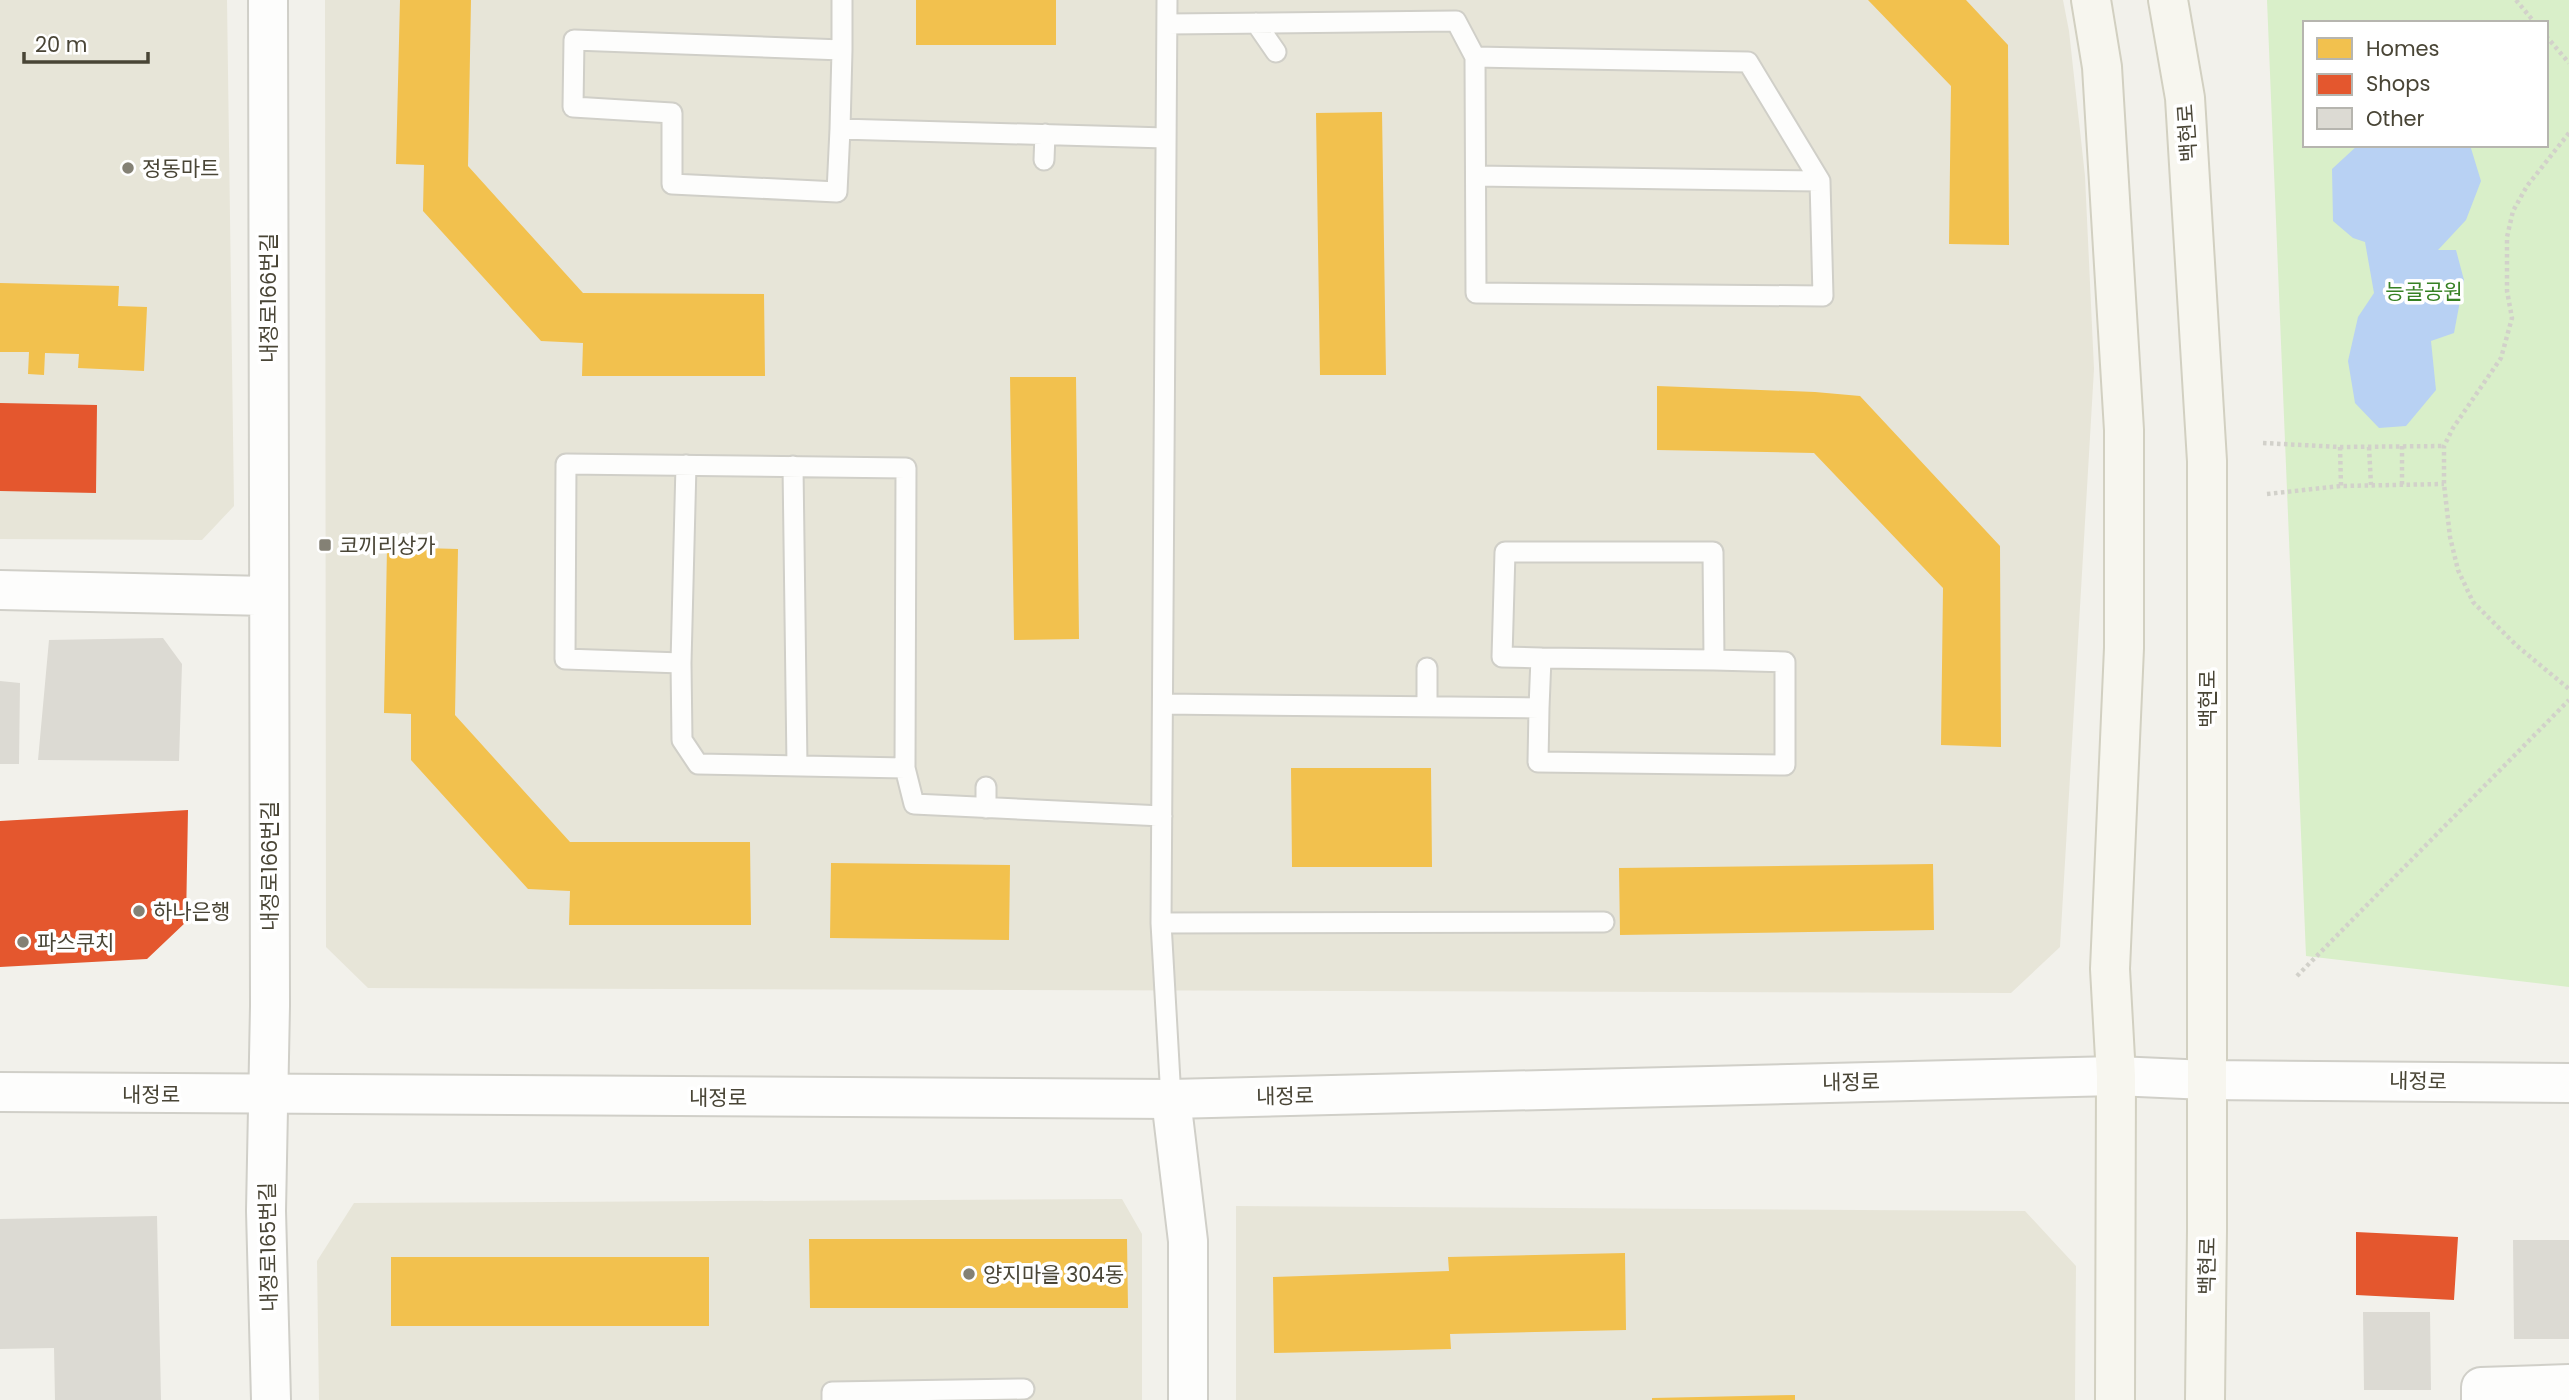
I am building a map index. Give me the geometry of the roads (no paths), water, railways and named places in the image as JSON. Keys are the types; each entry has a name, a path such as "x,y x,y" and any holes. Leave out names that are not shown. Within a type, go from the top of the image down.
{"main road":[{"path":"2091,0 2102,66 2124,430 2124,648 2110,969 2116,1076 2115,1400"},
{"name":"백현로","path":"2168,0 2185,98 2207,461 2205,1400"}],"street":[{"name":"내정로166번길","path":"268,0 269,1095"},
{"path":"0,590 268,596"},
{"name":"내정로","path":"0,1092 1171,1099 2116,1076 2207,1080 2569,1083"},
{"name":"내정로165번길","path":"269,1095 266,1211 271,1400"},
{"path":"1171,1099 1188,1241 1188,1400"},
{"path":"2481,1394 2569,1384"}],"lane":[{"path":"842,0 842,50 840,129 837,192 672,184 672,113 573,107 574,40 842,50"},
{"path":"1167,0 1161,923 1171,1099"},
{"path":"1167,24 1457,21 1475,57 1476,293 1823,296 1820,181 1748,62 1475,57"},
{"path":"1256,23 1276,52"},
{"path":"840,129 1166,138"},
{"path":"1044,160 1045,134"},
{"path":"1476,176 1820,181"},
{"path":"681,663 565,660 566,464 906,468 905,768 914,804 1162,816"},
{"path":"686,466 681,663 682,740 698,764 905,768"},
{"path":"793,466 797,766"},
{"path":"1541,658 1538,762 1785,765 1785,662 1502,657 1505,552 1713,552 1714,660"},
{"path":"1427,668 1427,707"},
{"path":"1163,704 1539,708"},
{"path":"986,787 986,808"},
{"path":"1161,923 1604,922"},
{"path":"832,1400 832,1392 1024,1390"}],"water":[{"path":"2356,147 2471,147 2481,181 2466,220 2438,250 2456,250 2464,280 2454,333 2431,341 2436,390 2406,426 2379,428 2355,403 2348,361 2358,317 2374,293 2365,242 2353,238 2333,221 2332,169"}],"place":[{"name":"정동마트","path":"128,168"},
{"name":"코끼리상가","path":"325,545"},
{"name":"하나은행","path":"139,911"},
{"name":"파스쿠치","path":"23,942"},
{"name":"양지마을 304동","path":"969,1274"}],"park label":[{"name":"능골공원","path":"2424,291"}]}
